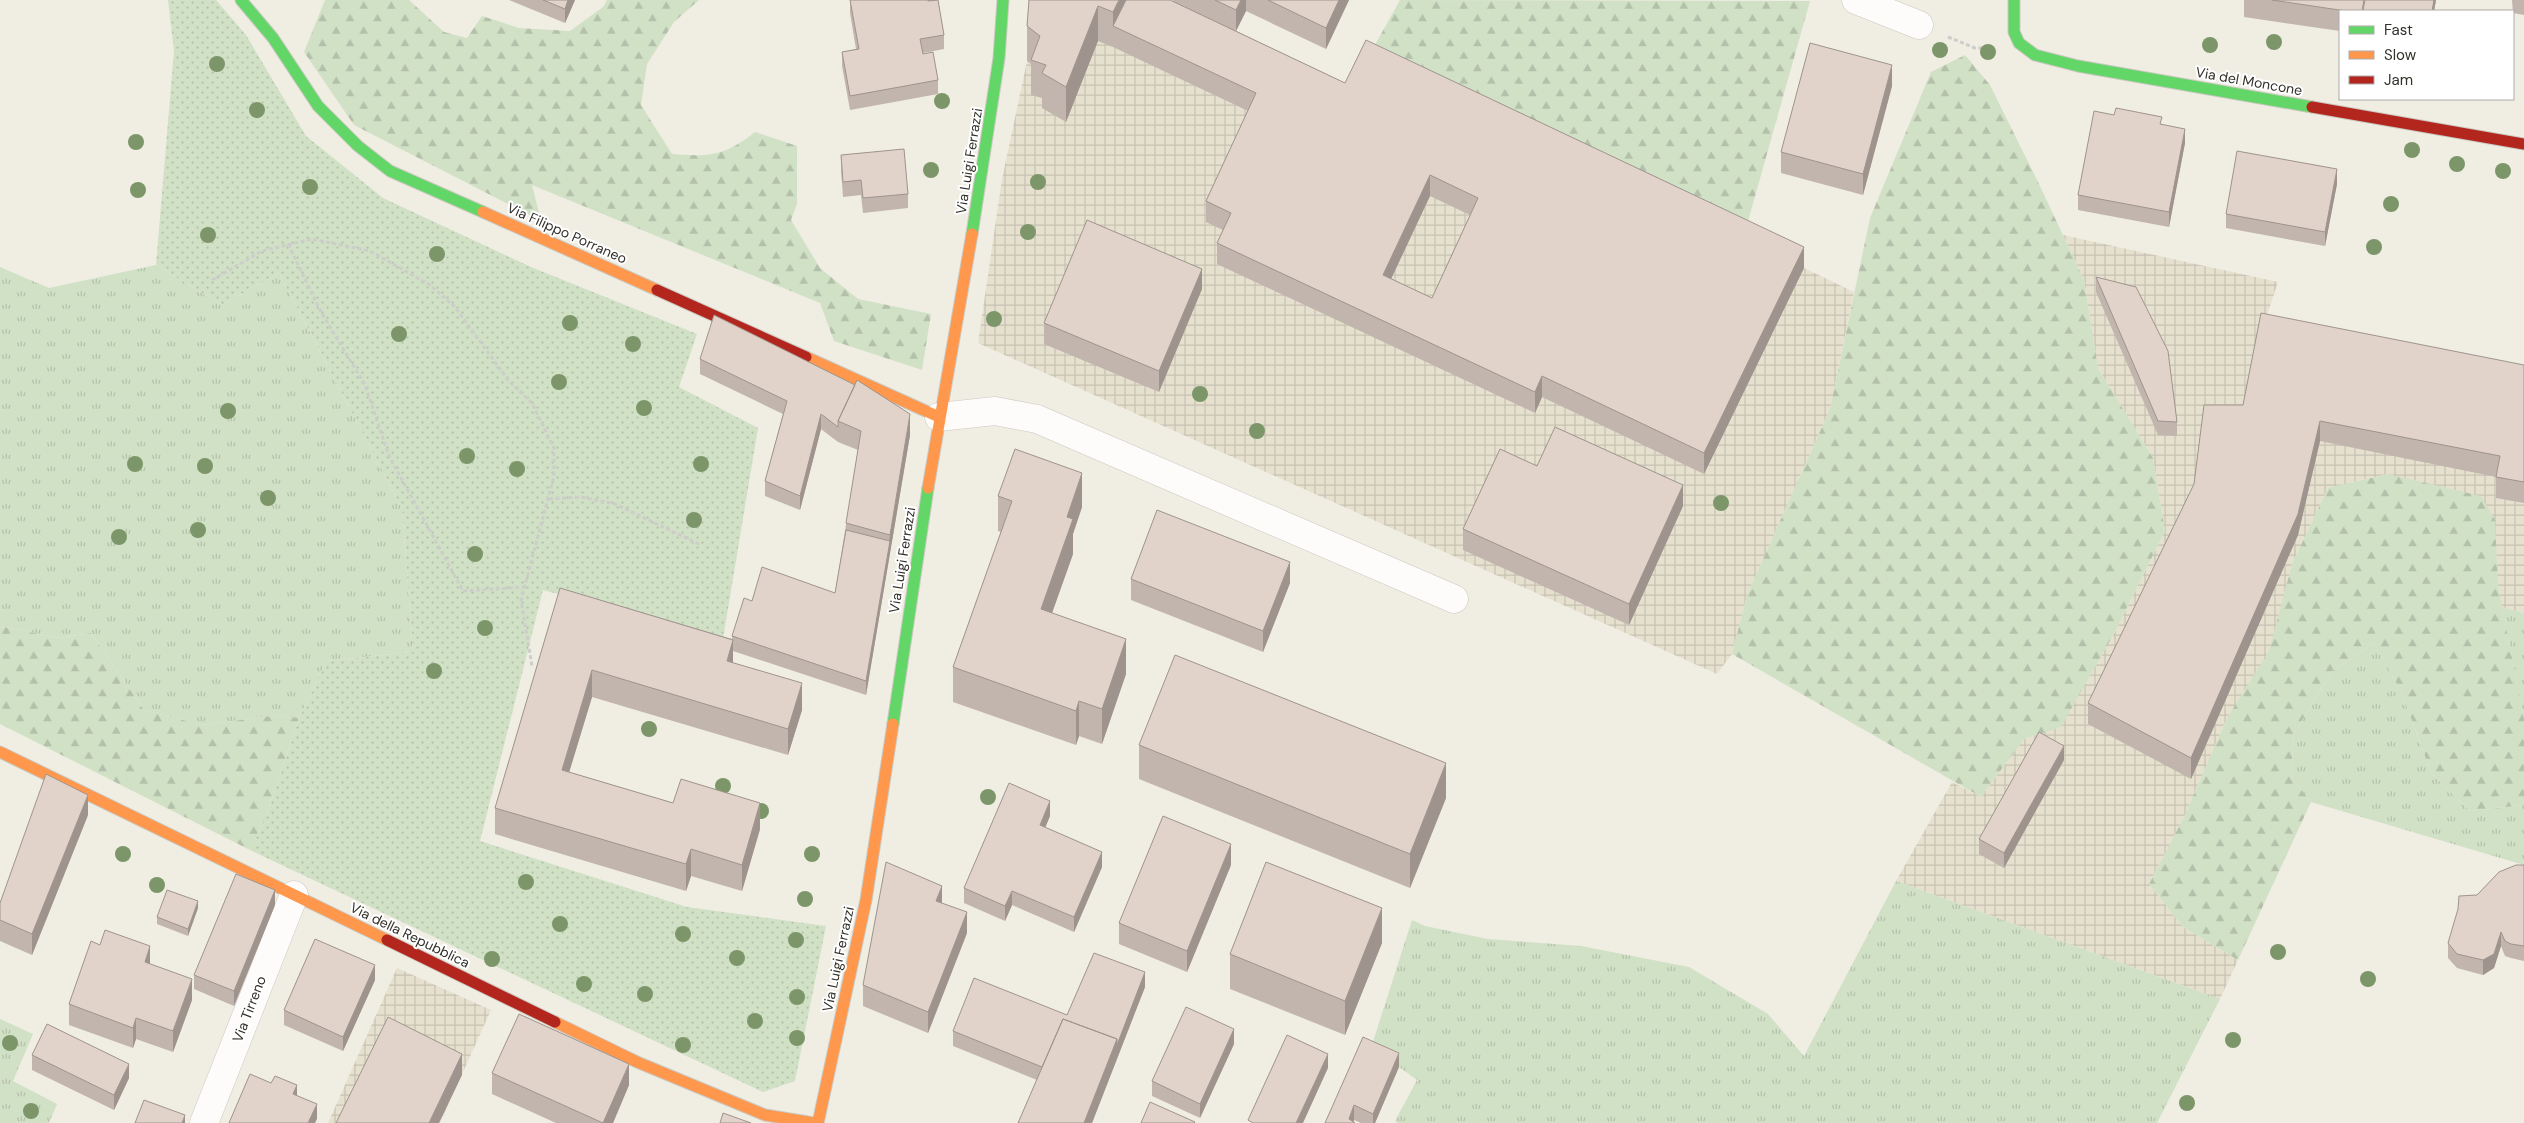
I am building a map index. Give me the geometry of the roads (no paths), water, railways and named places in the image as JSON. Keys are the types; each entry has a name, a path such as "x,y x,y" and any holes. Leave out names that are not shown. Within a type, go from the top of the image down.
{"street":[{"name":"Via Filippo Porraneo","path":"241,0 273,38 318,106 358,146 390,170 939,417"},
{"name":"Via Luigi Ferrazzi","path":"816,1123 866,900 939,417 980,191 999,58 1003,0"},
{"path":"1856,0 1918,25"},
{"name":"Via del Moncone","path":"2014,0 2012,18 2014,38 2030,55 2078,66 2524,144"},
{"path":"939,417 995,411 1037,419 1454,599"},
{"name":"Via della Repubblica","path":"0,752 637,1062 765,1115 816,1123"},
{"name":"Via Tirreno","path":"204,1123 294,895"}]}
